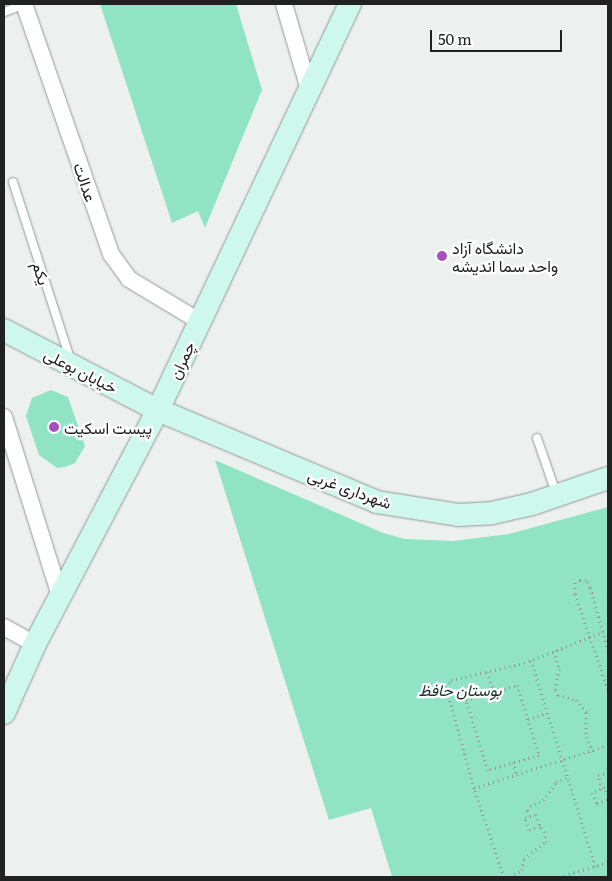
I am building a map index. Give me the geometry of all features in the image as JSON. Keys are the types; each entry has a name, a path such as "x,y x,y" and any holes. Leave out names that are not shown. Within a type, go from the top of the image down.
{"main road":[{"name":"چمران","path":"4,713 60,596 158,410 308,86 350,4"},
{"name":"خیابان بوعلی","path":"4,330 158,410"},
{"name":"شهرداری غربی","path":"158,410 377,502 458,515 492,513 556,496 608,478"}],"street":[{"name":"عدالت","path":"24,4 111,254 129,279 199,321"},
{"path":"284,4 308,86"},
{"path":"4,417 60,596"},
{"path":"4,627 36,644"}],"lane":[{"path":"4,12 24,4"},
{"name":"یکم","path":"13,182 72,365"},
{"path":"537,438 556,496"}],"path":[{"path":"608,651 590,586 586,580 580,580 574,587 588,638 608,690"},
{"path":"504,877 474,788 446,686 452,680 531,660 608,630"},
{"path":"554,651 559,669 555,690 558,695 576,700 586,712 586,737 593,751"},
{"path":"531,660 595,866"},
{"path":"487,672 493,691"},
{"path":"517,685 539,754 488,770 466,700 493,691 517,685"},
{"path":"528,719 547,714"},
{"path":"474,788 562,762 608,745"},
{"path":"513,762 517,776"},
{"path":"602,789 598,775 608,773"},
{"path":"529,816 526,810 543,800 556,782 567,777"},
{"path":"605,787 608,798 597,804 592,792 602,789 605,787"},
{"path":"510,877 522,870 524,858 546,842 546,832 540,826 536,814 525,818 529,830 540,826"},
{"path":"559,877 608,862"}],"green space":[{"path":"100,4 236,4 262,90 205,228 198,211 172,223"},
{"name":"پیست اسکیت","path":"51,390 68,397 85,446 75,463 65,467 57,468 39,455 26,416 32,398"},
{"name":"بوستان حافظ","path":"215,460 383,533 405,539 453,541 509,534 608,507 608,877 392,877 371,808 329,820"}],"place":[{"name":"دانشگاه آزاد واحد سما اندیشه","path":"442,256"},
{"name":"پیست اسکیت","path":"54,427"}]}
